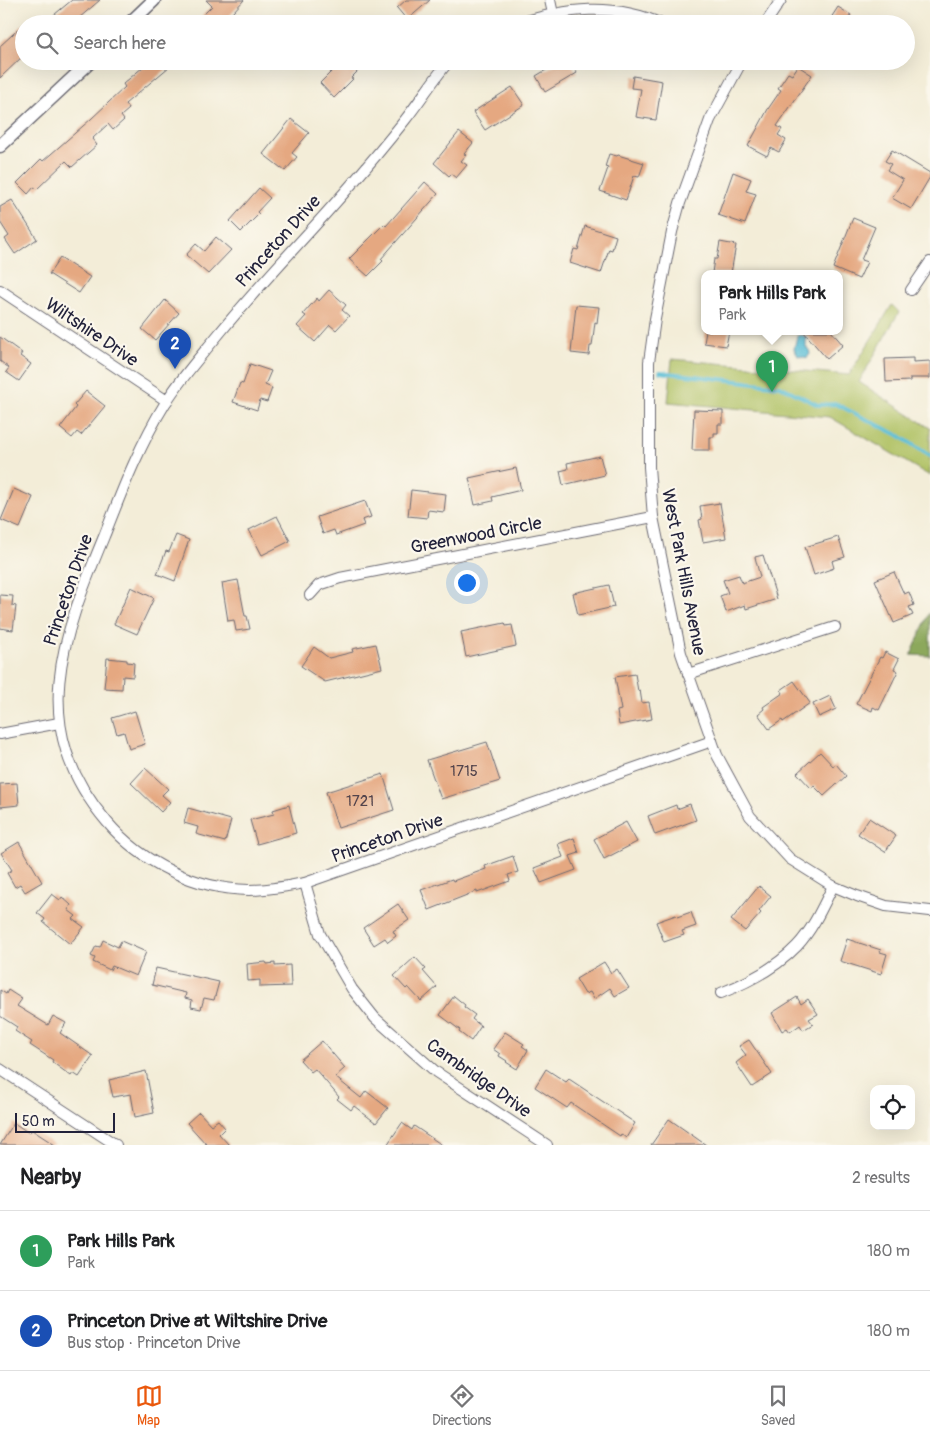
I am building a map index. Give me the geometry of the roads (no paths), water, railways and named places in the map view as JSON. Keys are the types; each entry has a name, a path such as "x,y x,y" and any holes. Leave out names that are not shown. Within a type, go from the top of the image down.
{"street":[{"path":"138,15 154,0"},
{"path":"550,0 553,14"},
{"path":"771,15 781,0"},
{"path":"549,15 575,9 609,9 636,15"},
{"path":"0,146 81,70"},
{"name":"Princeton Drive","path":"442,70 406,119 344,193 254,291 194,364 167,401 133,462 86,577 68,630 61,662 58,699 59,723 68,757 87,795 112,828 142,855 185,877 210,886 251,890 280,888 304,883 712,741"},
{"name":"West Park Hills Avenue","path":"735,70 710,120 680,203 672,232 655,319 650,362 649,467 653,517 681,653 717,755 750,816 790,859 833,886 886,906 930,911"},
{"path":"911,290 930,262"},
{"name":"Wiltshire Drive","path":"0,290 167,401"},
{"name":"Greenwood Circle","path":"310,595 318,585 340,578 653,517"},
{"path":"688,674 835,627"},
{"path":"0,734 59,723"},
{"name":"Cambridge Drive","path":"304,883 320,934 352,989 375,1018 436,1072 547,1145"},
{"path":"721,993 750,982 798,946 817,918 833,886"},
{"path":"0,1069 116,1145"}],"water":[{"path":"797,336 806,337 806,347 810,354 807,358 798,356 794,349"}],"waterway":[{"path":"660,372 780,386 818,405 836,404 898,435 930,456"}],"place":[{"name":"Princeton Drive at Wiltshire Drive","path":"175,369"},
{"name":"Park Hills Park","path":"772,392"}]}
